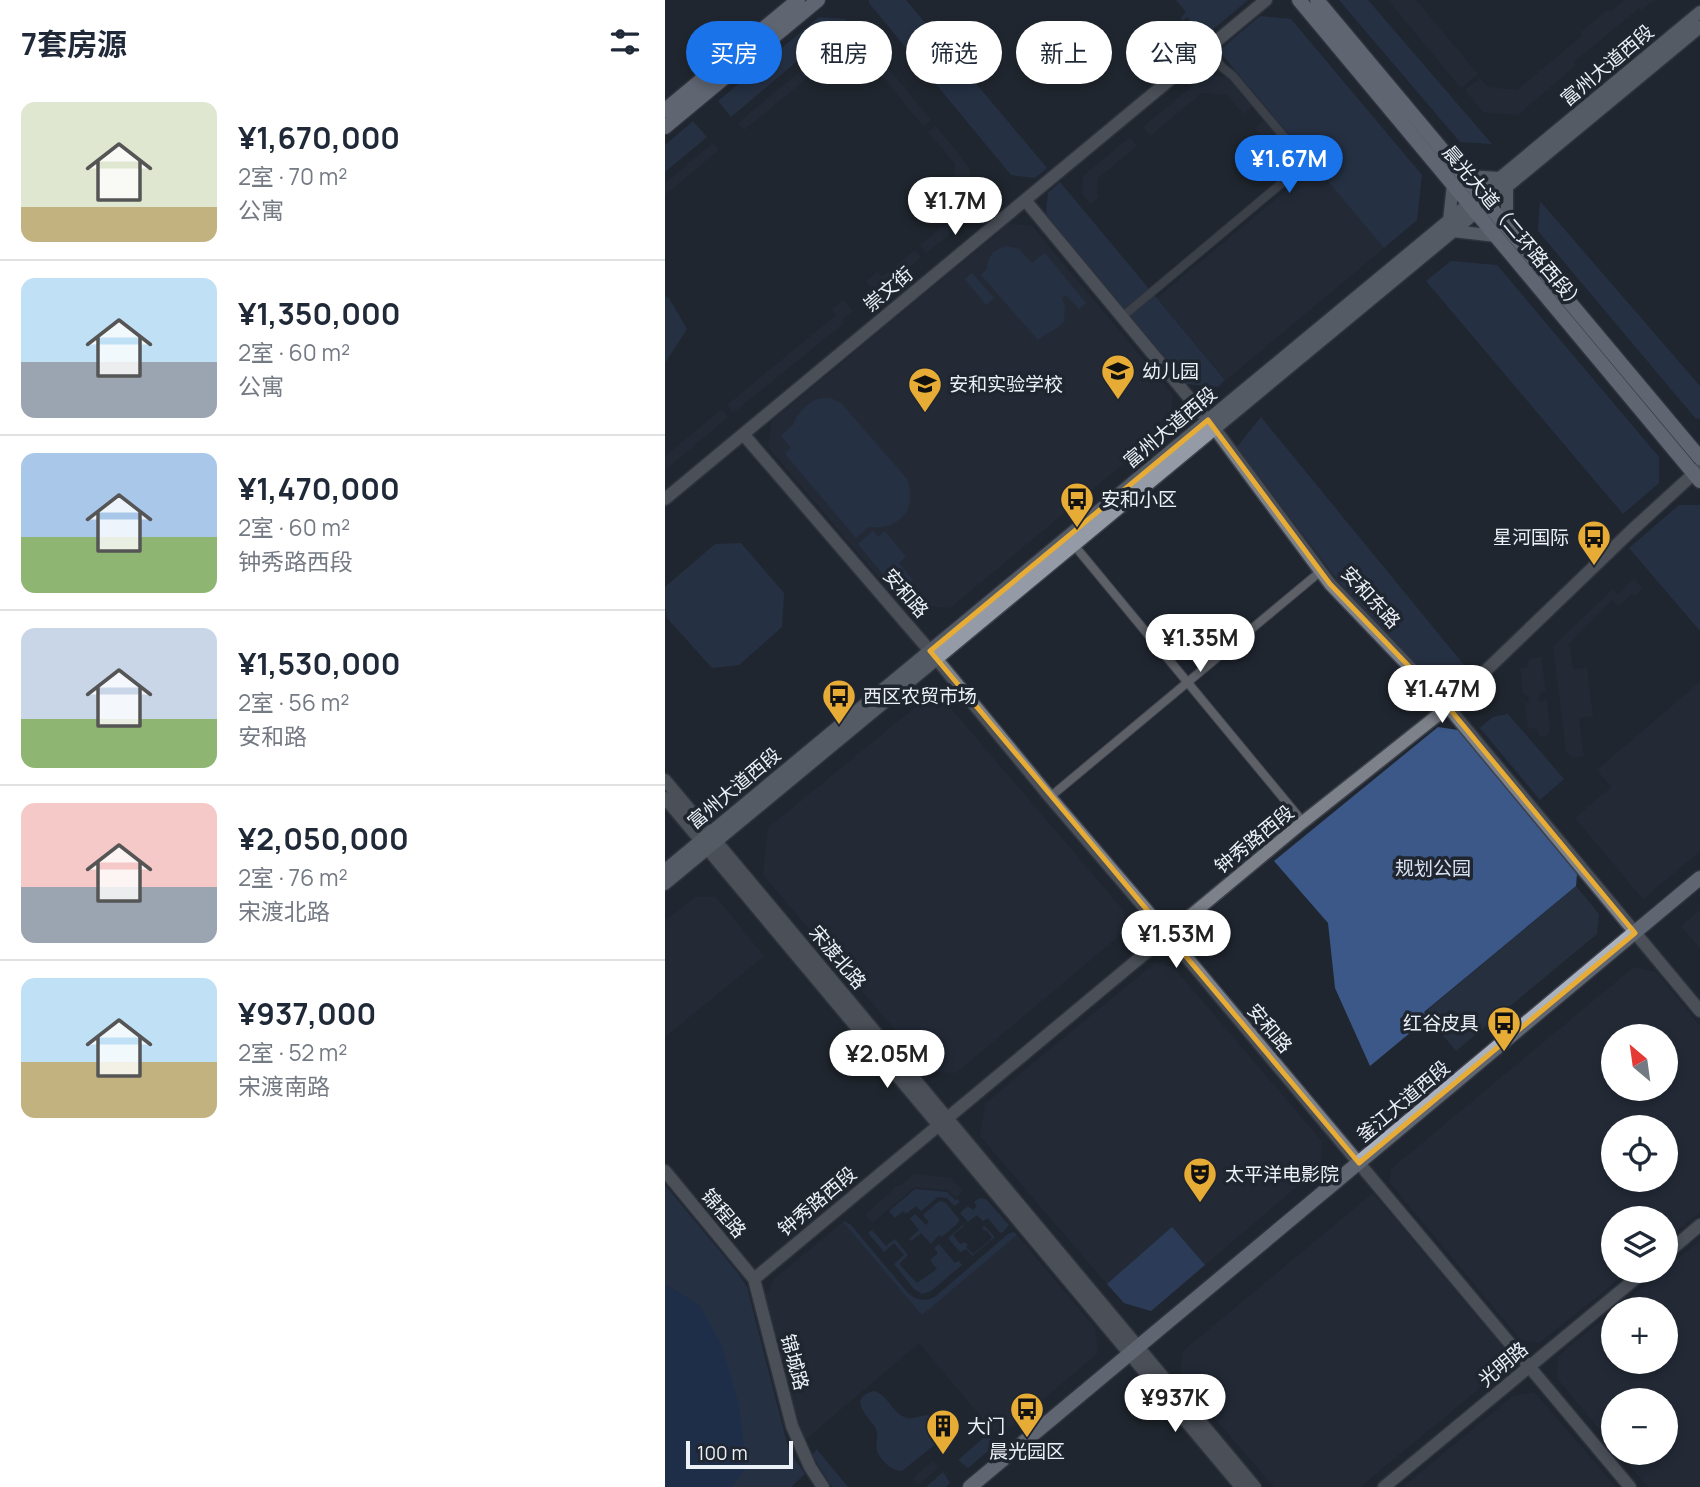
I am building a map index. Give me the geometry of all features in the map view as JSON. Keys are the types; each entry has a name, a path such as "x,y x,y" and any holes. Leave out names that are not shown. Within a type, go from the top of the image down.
{"highway":[{"path":"665,110 798,0"},
{"path":"665,127 818,0"},
{"name":"晨光大道（二环路西段）","path":"1299,0 1458,180 1698,474"},
{"name":"晨光大道（二环路西段）","path":"1317,0 1458,180"},
{"name":"晨光大道（二环路西段）","path":"1501,232 1700,458"},
{"name":"釜江大道西段","path":"970,1487 1136,1353 1637,936 1700,878"},
{"name":"釜江大道西段","path":"1637,936 1700,889"},
{"name":"釜江大道西段","path":"982,1487 1136,1353"}],"main road":[{"name":"富州大道西段","path":"665,884 709,841 1478,204 1700,12"},
{"name":"富州大道西段","path":"1504,182 1700,27"},
{"path":"1458,180 1504,182 1501,232 1451,226 1458,180"},
{"name":"富州大道西段","path":"934,655 1074,545 1212,424"},
{"name":"富州大道西段","path":"665,870 709,841"}],"street":[{"name":"崇文街","path":"1222,35 1266,0"},
{"path":"1122,317 1303,163 1300,152 1222,67"},
{"name":"崇文街","path":"665,499 1163,84"},
{"name":"安和东路","path":"1024,200 1212,424 1330,584 1448,707 1700,1011"},
{"name":"安和路","path":"744,435 934,655 1050,797 1168,934 1630,1487"},
{"name":"钟秀路西段","path":"754,1279 1168,934 1448,707 1631,531 1698,474"},
{"path":"1074,545 1304,822"},
{"path":"1050,797 1321,571"},
{"name":"宋渡北路","path":"665,780 709,841 1136,1353"},
{"name":"宋渡北路","path":"665,799 709,841"},
{"name":"锦程路","path":"665,1171 754,1279"},
{"path":"1678,1244 1700,1225"},
{"name":"锦城路","path":"754,1279 792,1426 803,1454 823,1487"},
{"name":"光明路","path":"1384,1487 1630,1283"},
{"path":"1136,1353 1241,1487"},
{"path":"1136,1353 1255,1487"}],"highlighted area":[{"path":"1208,420 1330,584 1448,707 1635,933 1359,1163 930,651"}],"shaded area":[{"path":"869,0 906,0 924,21 906,21 906,48 892,31 892,21 884,21"},
{"path":"1176,0 1248,0 1222,22 1190,21 1187,17 1182,21 1181,17 1186,12"},
{"path":"1339,0 1368,0 1492,144 1460,142"},
{"path":"1388,0 1416,0 1478,74 1461,88"},
{"path":"1624,0 1654,0 1641,10 1639,8 1574,62 1576,65 1518,115 1483,112 1465,90 1480,78 1488,87 1517,90 1583,35 1581,32 1607,10 1610,12"},
{"path":"1260,16 1291,19 1422,175 1417,220 1384,248 1222,55 1222,48"},
{"path":"819,17 847,19 845,21 814,21"},
{"path":"796,36 796,62 782,74 782,48"},
{"path":"892,73 931,120 923,126 889,84 892,84"},
{"path":"796,75 796,84 800,84 744,130 738,123"},
{"path":"1222,77 1227,77 1252,107 1243,114 1227,95 1202,93 1150,136 1143,127 1195,84 1222,84"},
{"path":"738,84 770,84 731,117 718,101"},
{"path":"936,84 976,84 1047,168 1035,178 1011,175"},
{"path":"693,121 707,137 665,172 665,145"},
{"path":"1264,121 1299,163 1290,170 1255,128"},
{"path":"936,126 969,167 970,176 966,221 926,253 920,245 951,220 955,164 928,132"},
{"path":"1130,137 1137,146 1098,178 1099,197 1091,204 1082,194 1083,176"},
{"path":"713,143 719,150 665,195 665,183"},
{"path":"1316,166 1384,248 1226,380 1157,298"},
{"path":"1060,182 1225,380 1218,387 1187,384 1046,214 1048,193"},
{"path":"1540,201 1700,386 1700,418 1696,419 1538,231"},
{"name":"安和实验学校","path":"1009,224 1032,226 1173,395 1170,425 950,608 901,604 768,447 772,421"},
{"path":"1006,246 1019,249 1032,263 1045,253 1086,303 1079,309 1066,295 1062,298 1065,306 1064,321 1038,340 981,275 987,269 992,254"},
{"path":"915,250 921,257 888,286 886,283 875,292 866,281 877,272 882,277"},
{"path":"1451,261 1497,265 1659,457 1659,483 1623,514 1426,281"},
{"path":"972,273 994,298 986,305 965,279"},
{"path":"665,296 669,298 687,329 665,363"},
{"path":"843,300 853,311 842,320 844,323 733,413 727,405 836,315 832,309"},
{"path":"827,398 842,404 907,479 910,490 908,508 898,521 890,525 869,527 856,538 785,454 791,448 781,436 809,403"},
{"path":"722,409 728,417 665,470 665,456"},
{"path":"1261,417 1464,665 1434,683 1339,582 1237,447"},
{"path":"1679,505 1700,505 1700,631 1629,548"},
{"path":"873,531 878,537 885,531 906,557 899,563 913,581 898,593 858,544"},
{"path":"741,543 784,593 782,627 739,665 712,668 667,618 665,587 715,544"},
{"path":"1634,579 1643,588 1635,596 1632,594 1618,606 1612,600 1568,645 1573,669 1587,668 1593,716 1579,718 1584,756 1572,758 1566,751 1553,646 1613,589 1618,594"},
{"path":"1541,657 1546,691 1539,693 1539,701 1547,700 1550,730 1548,735 1540,737 1536,728 1528,729 1525,703 1529,700 1528,696 1523,694 1520,668 1528,667 1527,662 1531,658"},
{"path":"1700,682 1700,851 1643,899 1575,818 1611,787 1597,770"},
{"path":"923,701 948,705 1124,911 1126,930 956,1073 931,1072 763,875 768,828"},
{"path":"1508,714 1564,779 1540,800 1480,728 1493,717"},
{"path":"1576,886 1599,914 1597,934 1456,1051 1424,1013"},
{"path":"695,897 716,897 764,956 665,1037 665,921"},
{"path":"1700,910 1700,948 1681,926"},
{"path":"1155,963 1174,968 1322,1141 1321,1166 1205,1265 1172,1228 1107,1284 980,1136 985,1104"},
{"path":"1634,967 1656,972 1700,1026 1700,1212 1678,1230 1678,1206 1601,1206 1601,1283 1614,1283 1539,1343 1521,1340 1390,1183 1391,1169"},
{"path":"914,1174 951,1178 963,1191 955,1198 948,1190 915,1187 872,1223 865,1215"},
{"path":"665,1185 747,1287 789,1451 805,1474 791,1487 732,1487 746,1467 700,1306 665,1284"},
{"path":"915,1189 947,1192 960,1202 954,1206 947,1198 938,1197 921,1211 916,1206 906,1214 903,1211 895,1218 889,1211"},
{"path":"1373,1193 1504,1349 1498,1373 1360,1487 1274,1487 1180,1378 1183,1351"},
{"path":"980,1198 986,1199 1009,1225 1003,1232 1000,1233 988,1218 983,1221 977,1215 968,1222 960,1213 968,1206 973,1210 977,1206 974,1202"},
{"path":"939,1201 945,1202 959,1222 942,1237 939,1235 931,1244 921,1233 911,1241 909,1239 919,1230 910,1219 915,1214 926,1225 929,1222 923,1215"},
{"path":"844,1221 851,1225 908,1293 922,1300 936,1296 1008,1234 1014,1232 1017,1235 922,1315"},
{"path":"843,1222 922,1314 1017,1235 1095,1328 1098,1353 998,1437 919,1343 805,1440 766,1296 774,1279"},
{"path":"963,1225 953,1235 960,1244 965,1242 973,1254 992,1237 982,1228 985,1226 994,1238 972,1256 966,1249 961,1252 948,1238"},
{"path":"872,1230 886,1246 895,1239 908,1255 899,1264 917,1283 937,1269 930,1260 938,1253 934,1248 939,1244 955,1263 959,1261 962,1265 931,1291 922,1294 914,1289 894,1264 904,1255 894,1243 884,1252 868,1233"},
{"path":"1700,1241 1700,1487 1648,1487 1629,1465 1678,1465 1678,1388 1601,1388 1601,1431 1557,1378 1558,1356 1601,1321 1601,1374 1678,1374 1678,1297 1631,1297 1648,1283 1678,1283 1678,1258"},
{"path":"665,1284 700,1306 721,1344 739,1404 746,1467 732,1487 665,1487"},
{"path":"874,1391 883,1396 904,1417 930,1416 941,1429 939,1441 902,1471 891,1467 879,1455 876,1429 860,1403 866,1394"},
{"path":"1534,1392 1616,1487 1403,1487 1513,1396"},
{"path":"988,1434 995,1445 968,1468 958,1460"},
{"path":"817,1449 848,1487 832,1487 812,1455"},
{"path":"933,1461 939,1467 919,1484 913,1478"},
{"path":"943,1472 950,1483 946,1487 926,1487"}],"green space":[{"name":"规划公园","path":"1438,727 1458,730 1577,874 1576,886 1424,1012 1428,1018 1370,1066 1335,988 1328,923 1274,861"},
{"path":"1172,1227 1205,1265 1151,1311 1124,1303 1107,1284"}],"place":[{"name":"幼儿园","path":"1118,401"},
{"name":"安和实验学校","path":"925,414"},
{"name":"安和小区","path":"1077,529"},
{"name":"星河国际","path":"1594,567"},
{"name":"西区农贸市场","path":"839,726"},
{"name":"红谷皮具","path":"1504,1053"},
{"name":"太平洋电影院","path":"1200,1204"},
{"name":"晨光园区","path":"1027,1439"},
{"name":"大门","path":"943,1456"}]}
